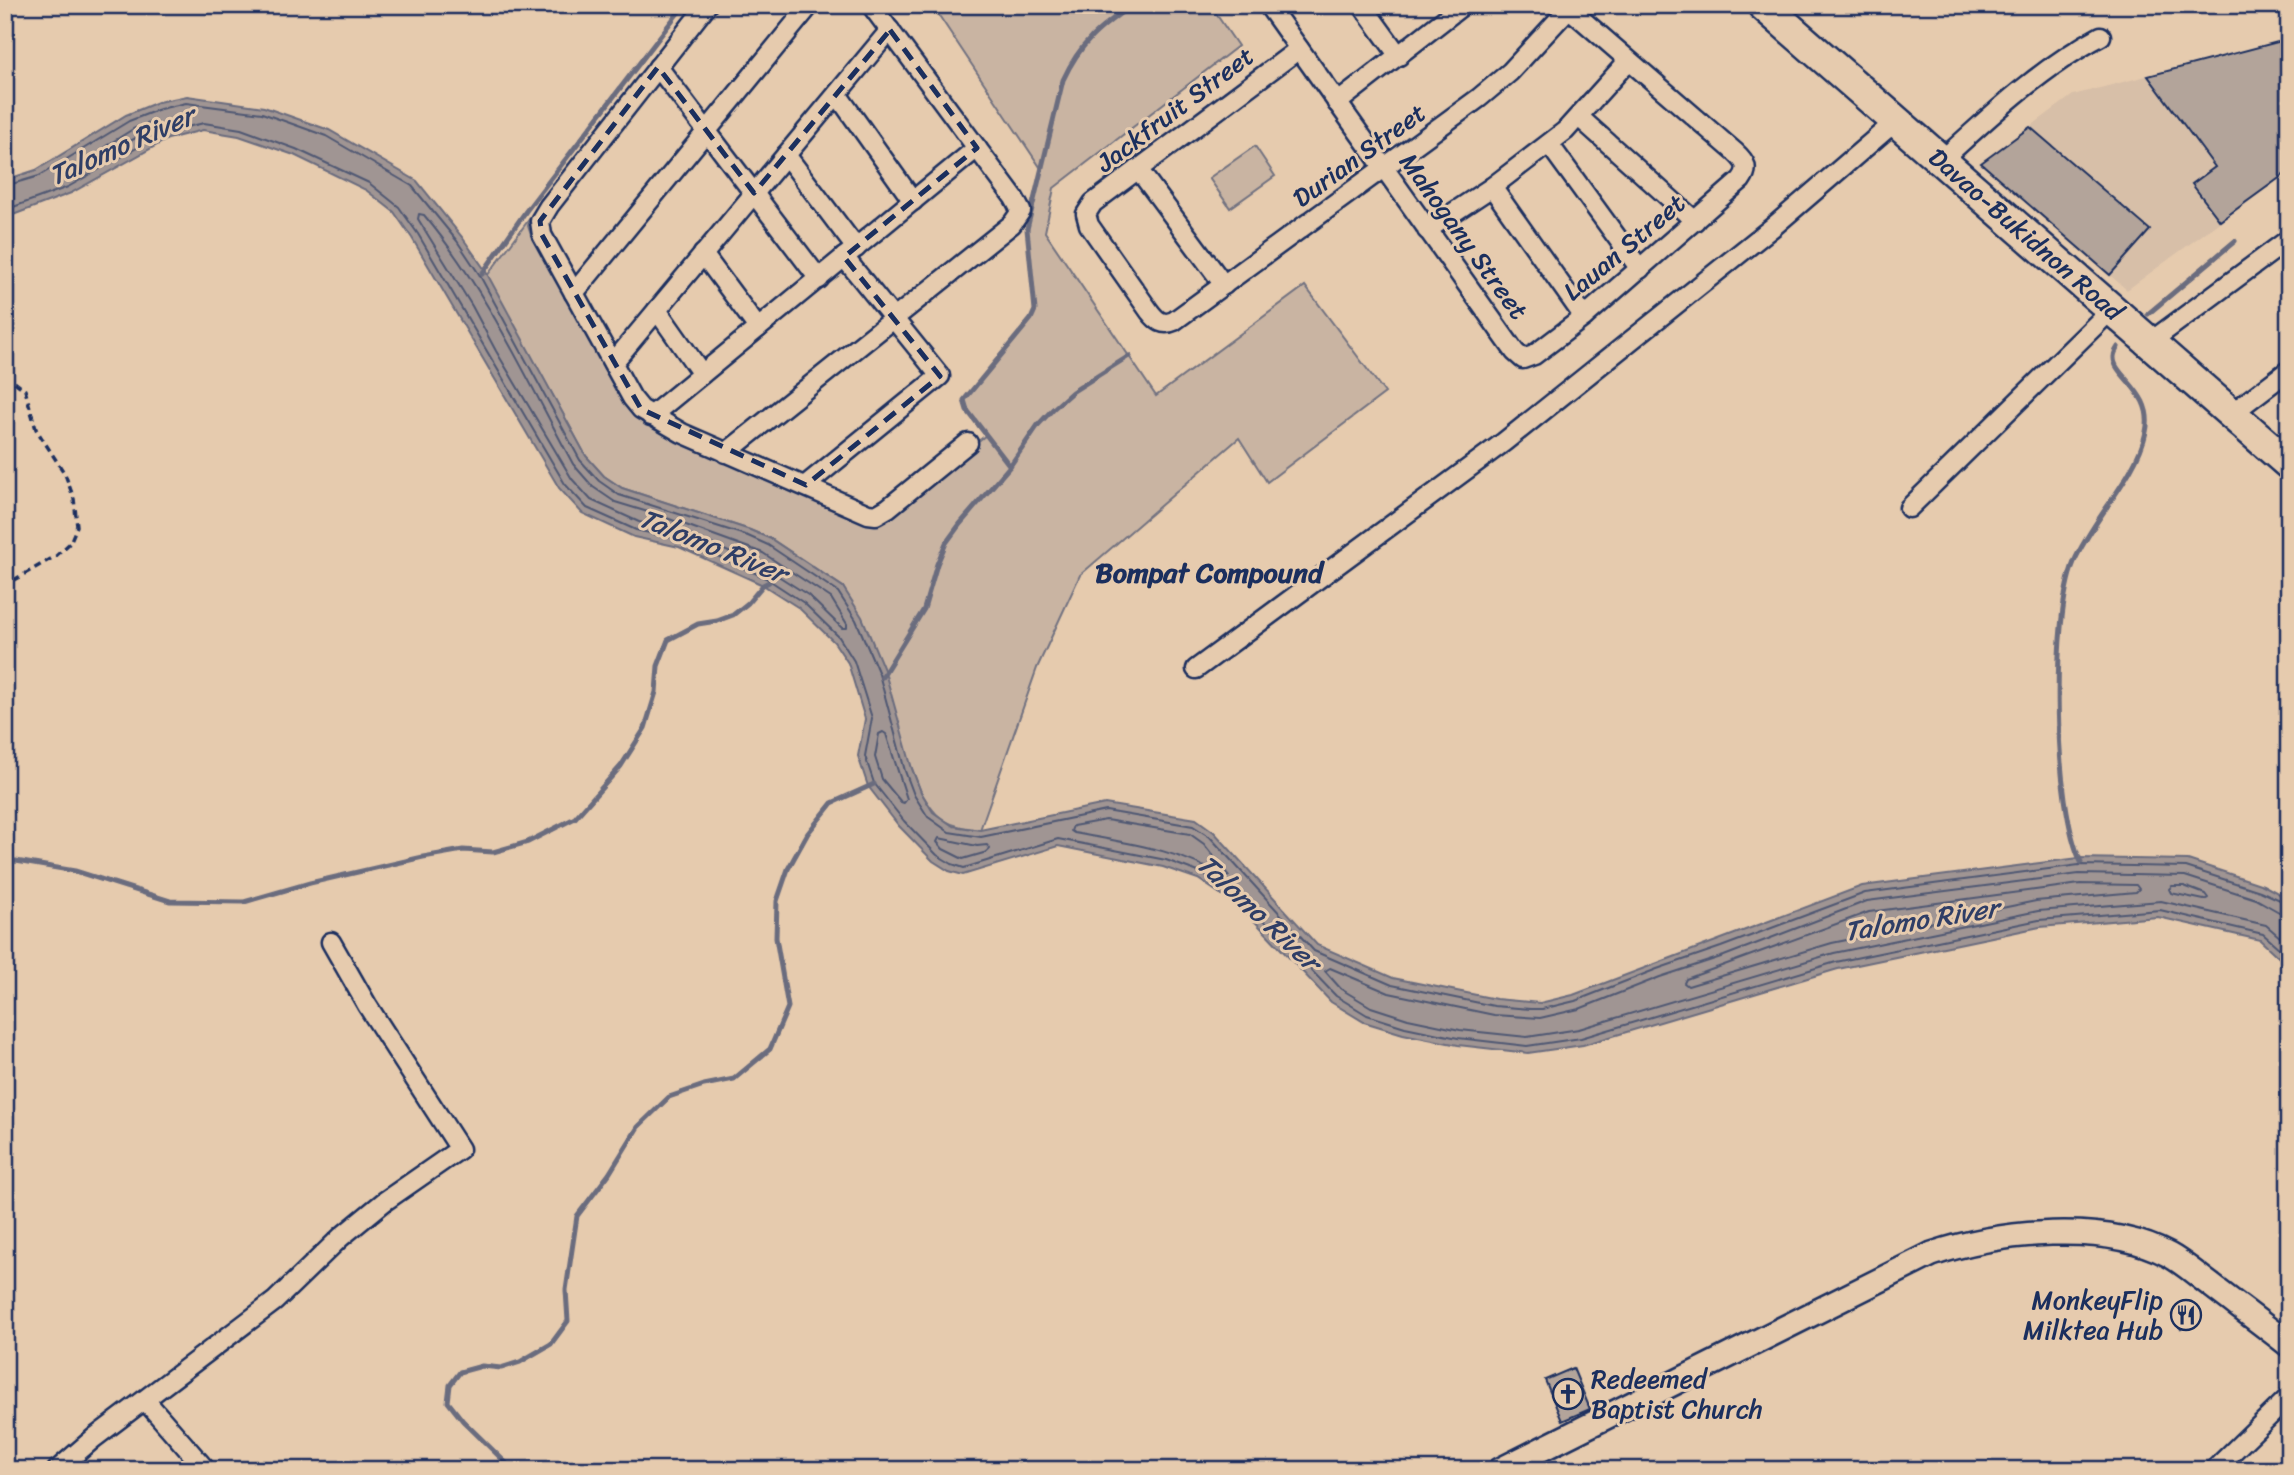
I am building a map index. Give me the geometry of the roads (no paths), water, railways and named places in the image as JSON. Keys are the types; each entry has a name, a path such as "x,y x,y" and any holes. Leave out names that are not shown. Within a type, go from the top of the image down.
{"highway":[{"name":"Davao-Bukidnon Road","path":"1763,5 2288,461"}],"street":[{"path":"707,5 540,221 542,235 632,398 651,416 692,438 868,514 876,515 888,508 968,443"},
{"path":"574,293 810,5"},
{"path":"726,453 1018,218 1021,211 871,5"},
{"name":"Mahogany Street","path":"1268,5 1427,230 1515,352 1523,359"},
{"path":"1362,5 1399,57"},
{"path":"1337,103 1399,57 1460,6"},
{"path":"1427,230 1492,187 1549,144 1579,117 1628,61 1568,6"},
{"name":"Durian Street","path":"1160,323 1174,321 1479,98 1510,72 1568,6"},
{"path":"613,362 890,30"},
{"path":"1941,161 1977,128 2071,52 2101,36"},
{"name":"Jackfruit Street","path":"1160,323 1089,225 1086,214 1093,203 1299,50"},
{"name":"Lauan Street","path":"1523,359 1534,355 1584,317 1745,174 1746,164 1735,152 1628,61"},
{"path":"658,67 818,279"},
{"path":"836,94 913,201"},
{"path":"1579,117 1695,221"},
{"path":"1196,669 1504,442 1774,226 1896,121"},
{"path":"1549,144 1640,269"},
{"path":"651,416 977,148"},
{"path":"786,155 894,319 940,376 806,485"},
{"path":"1138,169 1224,285"},
{"path":"1492,187 1584,317"},
{"path":"2150,342 2289,239"},
{"path":"703,254 758,328"},
{"path":"1909,508 2112,309"},
{"path":"657,310 702,374"},
{"path":"2231,414 2289,370"},
{"path":"57,1470 94,1438 275,1301 341,1237 376,1208 460,1149 367,1005 331,942"},
{"path":"1500,1470 1932,1254 1997,1238 2086,1233 2150,1247 2169,1255 2188,1268 2289,1345"},
{"path":"2214,1470 2289,1397"},
{"path":"145,1400 206,1470"}],"water":[{"name":"Talomo River","path":"187,96 264,107 329,130 417,181 485,270 586,456 604,476 622,488 771,539 843,587 862,617 885,672 921,792 933,812 953,826 980,830 1105,804 1196,819 1214,832 1317,945 1393,978 1496,999 1540,1003 1573,995 1862,886 2079,858 2188,860 2263,885 2289,899 2289,967 2260,940 2158,917 2040,927 1838,969 1583,1045 1528,1053 1458,1045 1403,1034 1364,1022 1331,1002 1244,910 1198,879 1163,867 1058,846 963,875 949,871 933,861 899,826 868,786 858,756 865,719 848,663 834,642 799,608 763,585 679,547 634,537 582,513 559,488 412,238 394,212 366,190 294,155 239,136 203,130 168,139 71,193 5,218 5,180 36,170 126,115 158,102"}],"waterway":[{"path":"482,274 526,211 684,5"},
{"path":"1010,466 967,410 964,400 1031,319 1035,310 1027,229 1063,80 1076,56 1092,37 1132,5"},
{"path":"2148,314 2235,241"},
{"path":"2081,862 2072,836 2065,800 2061,758 2058,713 2061,625 2066,589 2074,562 2133,465 2146,432 2145,406 2115,364 2114,356 2118,347"},
{"path":"882,677 924,609 937,564 946,543 960,524 1010,466 1038,425 1053,409 1072,392 1129,356"},
{"name":"Talomo River","path":"5,863 16,861 75,871 170,901 244,902 310,883 423,857 463,850 493,852 528,842 575,818 621,766 645,728 656,692 658,666 668,640 698,624 733,615 769,582"},
{"path":"507,1470 507,1464 463,1421 448,1402 450,1385 460,1372 482,1366 501,1368 520,1362 551,1344 568,1321 566,1290 577,1216 609,1174 638,1127 669,1097 704,1085 734,1079 770,1049 788,1007 776,938 777,901 788,869 808,833 832,803 874,784"}],"place":[{"name":"MonkeyFlip Milktea Hub","path":"2186,1315"},
{"name":"Redeemed Baptist Church","path":"1568,1394"}],"district":[{"name":"Bompat Compound","path":"1209,572"}]}
